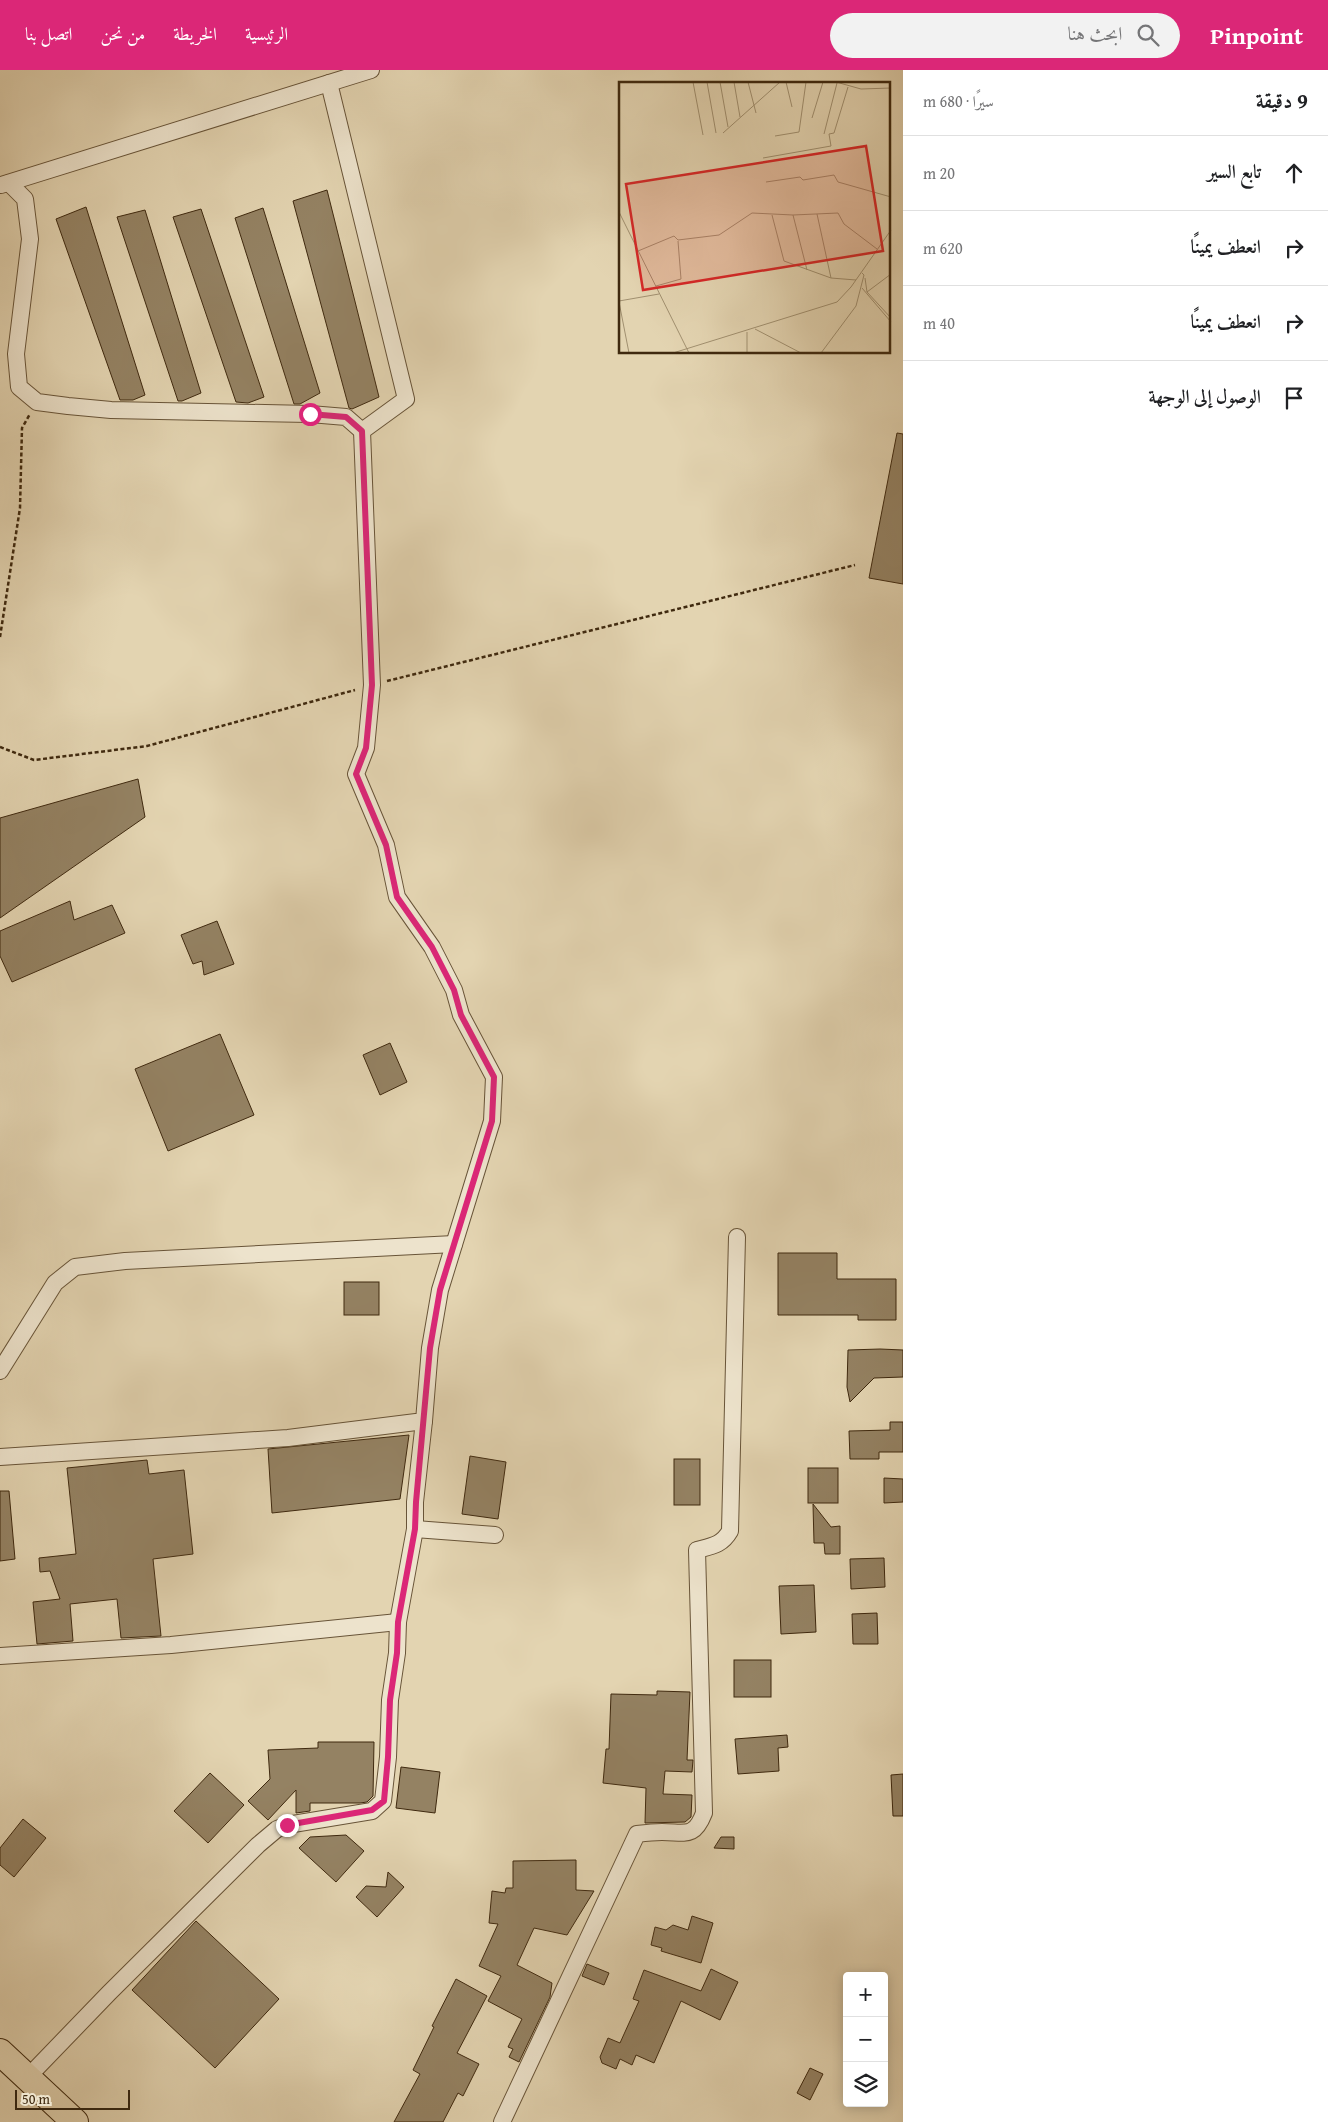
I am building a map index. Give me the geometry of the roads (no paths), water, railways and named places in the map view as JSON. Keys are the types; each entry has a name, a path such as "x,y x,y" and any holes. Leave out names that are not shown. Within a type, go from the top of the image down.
{"highway":[{"path":"0,2052 75,2122"}],"street":[{"path":"4,184 371,70"},
{"path":"329,83 406,399 362,431"},
{"path":"4,184 25,200 30,239 16,354 19,387 37,402 111,410 310,414 346,417 362,431 372,685 366,748 356,774 386,845 397,897 432,947 454,990 461,1015 494,1077 492,1121 440,1290 430,1348 415,1529 398,1622 397,1653 390,1700 384,1801 372,1810 287,1825 277,1829 258,1845 109,1993 27,2078"},
{"path":"502,2122 637,1834 660,1832 686,1834 695,1830 704,1813 697,1550 719,1544 726,1539 730,1531 737,1237"},
{"path":"0,1371 55,1283 75,1267 125,1261 454,1244"},
{"path":"0,1457 288,1438 424,1421"},
{"path":"415,1529 496,1535"},
{"path":"0,1656 180,1644 398,1622"}]}
